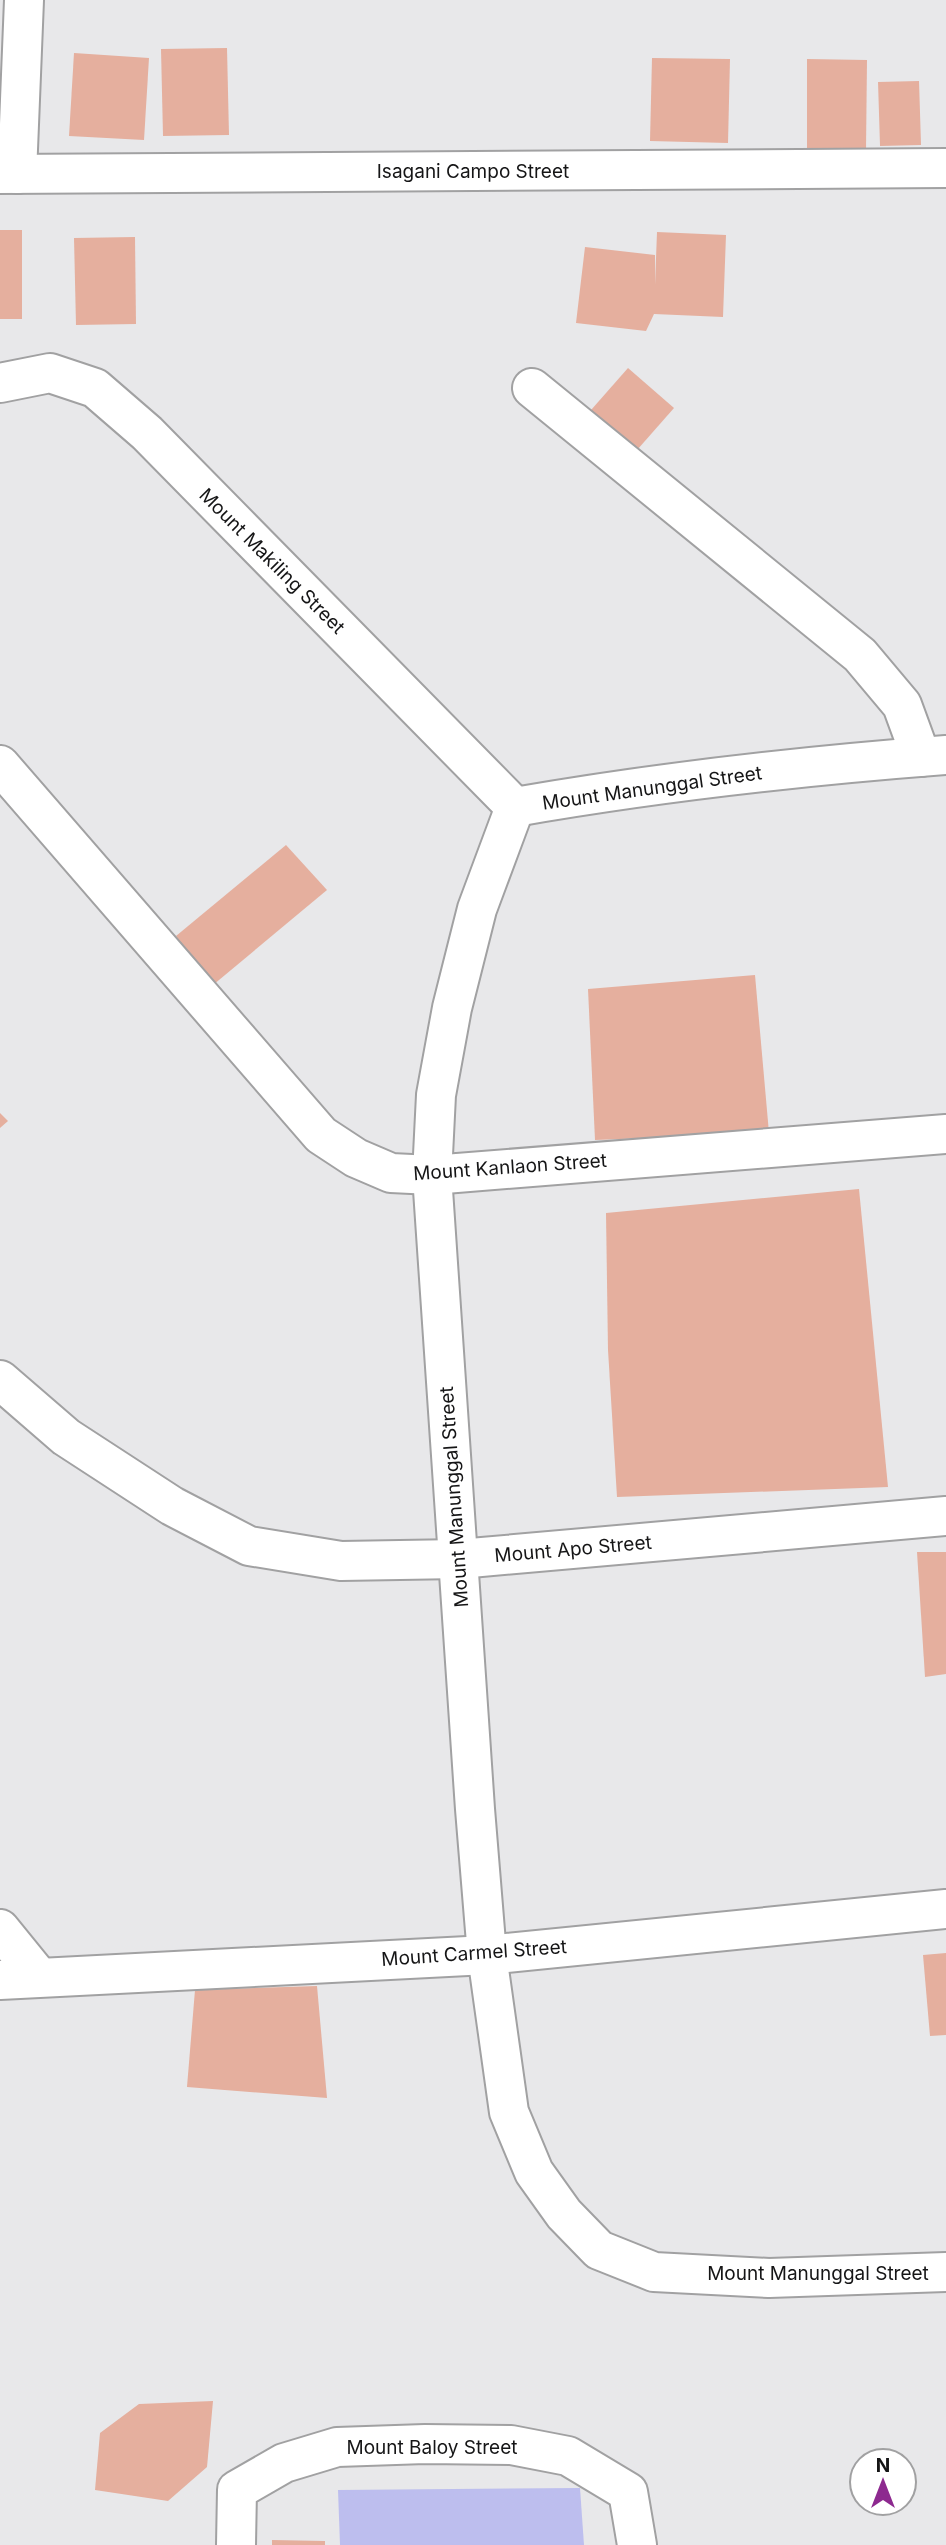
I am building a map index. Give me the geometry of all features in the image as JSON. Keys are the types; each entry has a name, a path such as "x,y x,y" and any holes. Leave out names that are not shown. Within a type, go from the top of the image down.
{"street":[{"path":"9,174 24,0"},
{"name":"Isagani Campo Street","path":"9,174 946,168"},
{"name":"Mount Makiling Street","path":"0,383 50,373 95,388 147,433 515,807"},
{"path":"532,388 860,655 902,705 934,756"},
{"name":"Mount Manunggal Street","path":"934,756 621,788 515,807 477,909 452,1008 436,1095 432,1175 487,1955 509,2112 534,2172 564,2214 599,2250 654,2272 769,2278 946,2272"},
{"name":"Mount Kanlaon Street","path":"0,765 321,1135 356,1158 391,1173 432,1175 946,1134"},
{"name":"Mount Apo Street","path":"0,1380 66,1437 172,1506 248,1546 341,1560 459,1559 946,1516"},
{"name":"Mount Carmel Street","path":"0,1980 487,1955 946,1909"},
{"path":"0,1929 39,1977"},
{"name":"Mount Baloy Street","path":"236,2545 237,2490 285,2463 337,2447 425,2444 511,2445 568,2456 628,2492 637,2545"}],"shaded area":[{"path":"580,2488 584,2545 340,2545 338,2490"}],"building":[{"path":"227,48 229,135 163,136 161,49"},
{"path":"74,53 149,58 144,140 69,136"},
{"path":"652,58 730,59 728,143 650,141"},
{"path":"807,59 867,60 866,150 807,150"},
{"path":"919,81 921,145 880,146 878,82"},
{"path":"0,230 22,230 22,319 0,319"},
{"path":"657,232 726,235 723,317 654,314 646,331 576,323 585,247 655,255 655,285"},
{"path":"135,237 136,324 76,325 74,238"},
{"path":"628,368 674,408 630,458 584,418"},
{"path":"286,845 327,890 213,985 176,936"},
{"path":"755,975 769,1133 595,1140 588,989"},
{"path":"0,1113 8,1121 0,1128"},
{"path":"859,1189 888,1487 617,1497 608,1350 606,1213"},
{"path":"917,1552 946,1552 946,1674 925,1677"},
{"path":"946,1953 946,2035 930,2036 923,1955"},
{"path":"317,1986 327,2098 187,2087 195,1990"},
{"path":"213,2401 207,2467 168,2501 95,2490 100,2433 139,2404"},
{"path":"272,2540 325,2541 325,2545 272,2545"}]}
